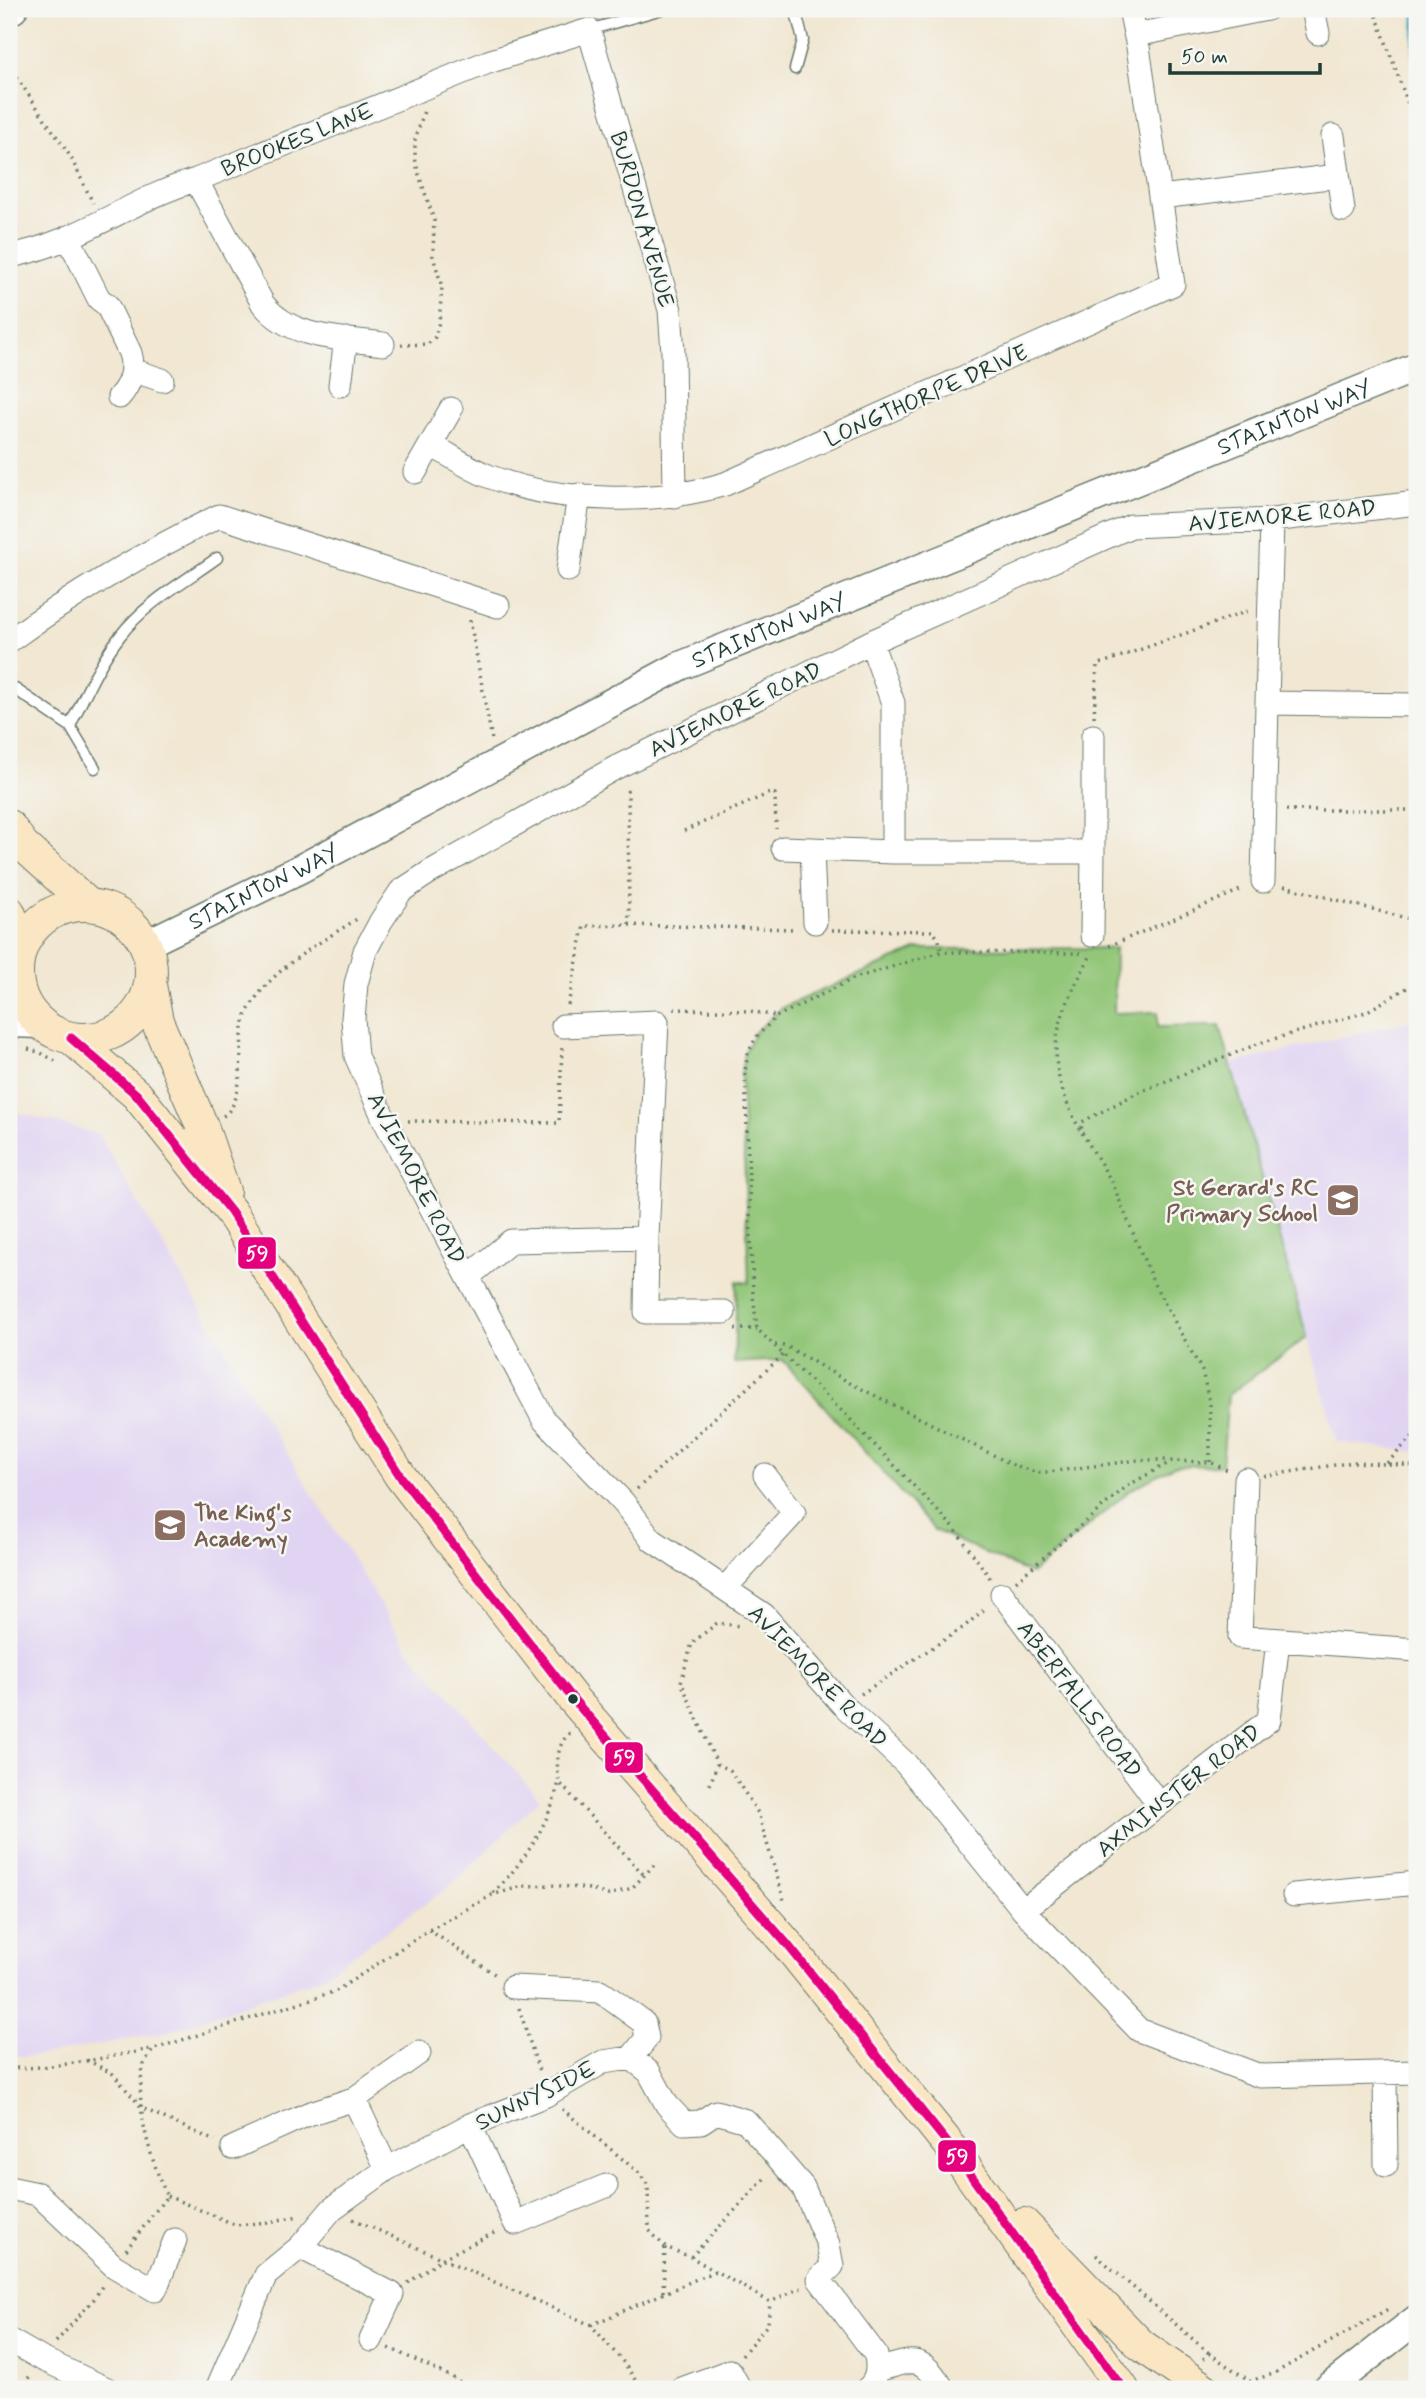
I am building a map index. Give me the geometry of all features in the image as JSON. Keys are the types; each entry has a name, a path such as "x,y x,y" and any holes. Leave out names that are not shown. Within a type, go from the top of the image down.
{"main road":[{"path":"9,826 23,845 89,905"},
{"path":"17,950 38,923 61,909 89,905 106,909 122,917 136,929 146,944 151,964 150,985 158,1020 202,1126 231,1212"},
{"path":"9,912 17,950 17,977 24,1003 41,1024 57,1034 69,1053 137,1095 231,1212 401,1477 589,1717 787,1944 953,2150 1122,2389"},
{"path":"69,1053 123,1027 141,1009 150,985"},
{"path":"953,2150 1141,2345 1194,2382"}],"street":[{"path":"1130,9 1160,197 1338,176"},
{"path":"1136,35 1267,9"},
{"path":"1313,9 1318,33"},
{"name":"BROOKES LANE","path":"9,256 35,251 169,188 196,180 421,88 488,62 589,30"},
{"name":"BURDON AVENUE","path":"589,30 670,310 675,496"},
{"path":"1333,136 1343,209"},
{"path":"196,180 263,304 271,313 290,327 304,333 383,344"},
{"name":"LONGTHORPE DRIVE","path":"431,445 486,475 513,484 579,495 644,499 675,496 725,484 1173,284 1160,197"},
{"path":"68,237 99,299 107,305 130,353 132,370 127,386 119,397"},
{"path":"340,385 346,339"},
{"name":"STAINTON WAY","path":"146,944 299,869 680,666 1417,367"},
{"path":"132,370 162,380"},
{"path":"415,472 451,409"},
{"path":"568,570 579,495"},
{"name":"AVIEMORE ROAD","path":"1417,503 1272,520 1131,526 871,642 615,768 401,891 381,921 362,962 356,985 353,1019 356,1056 384,1121 544,1419 623,1502 652,1540 726,1587 764,1615 842,1704 906,1764 1023,1910 1139,2030 1260,2076 1417,2072"},
{"path":"9,641 71,598 165,542 219,516 498,606"},
{"path":"1263,881 1272,520"},
{"path":"871,642 893,703 893,852"},
{"path":"1268,703 1417,705"},
{"path":"1093,736 1096,946"},
{"path":"783,848 893,852 1093,852"},
{"path":"812,849 814,927"},
{"path":"564,1026 657,1022 646,1312 724,1312"},
{"path":"14,1035 41,1024"},
{"path":"468,1277 511,1241 647,1238"},
{"path":"726,1587 794,1513 765,1475"},
{"path":"1246,1479 1240,1637 1417,1650"},
{"name":"ABERFALLS ROAD","path":"1002,1594 1159,1804"},
{"name":"AXMINSTER ROAD","path":"1023,1910 1269,1720 1278,1640"},
{"path":"1294,1895 1417,1883"},
{"path":"513,1987 600,1991 644,2023 647,2038 631,2058 649,2072 667,2105 684,2123 701,2122 716,2112 746,2121 803,2188 828,2244 832,2266 819,2279 876,2355 873,2380"},
{"path":"233,2148 308,2114 354,2099 419,2053"},
{"name":"SUNNYSIDE","path":"217,2389 266,2274 300,2247 332,2209 387,2169 470,2125 546,2095 603,2062 631,2058"},
{"path":"1385,2073 1386,2165"},
{"path":"354,2099 387,2169"},
{"path":"470,2125 515,2223 606,2186"},
{"path":"9,2188 38,2194 114,2266 155,2290 175,2240"},
{"path":"300,2247 392,2294 371,2340"},
{"path":"1327,2389 1405,2313"},
{"path":"9,2340 42,2359 107,2389"},
{"path":"873,2380 910,2360 930,2368 943,2389"},
{"path":"682,2389 735,2380"}],"lane":[{"path":"589,30 662,9"},
{"path":"795,9 803,40 795,69"},
{"path":"70,726 108,653 121,635 155,602 217,558"},
{"path":"9,685 70,726 95,768"}],"path":[{"path":"1374,9 1417,129"},
{"path":"9,58 20,84 70,156 102,220"},
{"path":"383,344 428,344 435,337 439,322 442,287 433,256 434,219 415,157 415,141 424,110 421,88"},
{"path":"466,597 493,750"},
{"path":"1093,736 1097,665 1270,603"},
{"path":"615,768 628,792 629,925"},
{"path":"684,831 770,793 775,794 776,848 783,848"},
{"path":"1265,810 1417,810"},
{"path":"1002,1594 955,1529 757,1329 753,1295 745,1071 748,1052 757,1036 776,1017 855,978 941,952 1096,946 1263,881 1417,921"},
{"path":"202,1126 227,1114 235,1104 246,1015 263,989 289,964 355,920 367,914 381,921"},
{"path":"384,1121 559,1123 564,1026 584,926 814,927 933,931 939,940 941,952"},
{"path":"1096,946 1071,992 1055,1038 1061,1088 1081,1131 1112,1182 1154,1284 1202,1371 1210,1405 1210,1462"},
{"path":"1081,1131 1082,1122 1138,1093 1260,1043 1366,1012 1417,982"},
{"path":"657,1022 658,1009 750,1011 776,1017"},
{"path":"14,1035 41,1053 69,1053"},
{"path":"773,1345 786,1346 850,1383 1017,1467 1035,1472 1138,1460 1210,1462 1246,1479 1354,1462 1417,1466"},
{"path":"623,1502 783,1355"},
{"path":"1386,1464 1417,1432"},
{"path":"842,1704 878,1684 964,1627 1127,1486 1172,1461"},
{"path":"710,1786 717,1764 681,1682 692,1643 717,1623 747,1627"},
{"path":"492,1895 513,1873 552,1811 559,1782 556,1765 565,1737 589,1717"},
{"path":"717,1764 730,1770 758,1814 784,1894 785,1907"},
{"path":"559,1782 644,1875"},
{"path":"9,2068 87,2060 154,2049 336,1991 429,1930 492,1895 523,1886 551,1885 589,1889 608,1895 632,1888 655,1864"},
{"path":"154,2049 143,2066 142,2108 150,2158 167,2196 236,2225 268,2222 332,2209 591,2325 625,2364 640,2389"},
{"path":"87,2060 113,2074 142,2108 233,2148"},
{"path":"691,2257 781,2161"},
{"path":"19,2389 94,2299 114,2266 167,2196"},
{"path":"392,2294 441,2259 515,2223"},
{"path":"663,2292 665,2246"},
{"path":"1096,2255 1210,2354 1250,2381 1273,2374 1405,2313"},
{"path":"591,2325 715,2271 770,2302"},
{"path":"770,2302 819,2279"},
{"path":"735,2380 768,2324 770,2302"},
{"path":"371,2340 452,2377 468,2389"},
{"path":"1194,2382 1210,2354"},
{"path":"1409,2389 1417,2382"}],"shaded area":[{"name":"St Gerard's RC Primary School","path":"1417,1019 1417,1452 1337,1442 1230,1064"},
{"name":"The King's Academy","path":"9,1110 98,1134 255,1401 408,1649 540,1799 449,1887 320,1978 169,2031 39,2056 9,2056"}],"green space":[{"path":"1115,948 1114,1013 1158,1012 1158,1027 1220,1026 1307,1337 1228,1395 1222,1465 1174,1466 1129,1491 1031,1574 934,1530 783,1360 734,1363 737,1281 749,1283 741,1075 744,1053 755,1032 783,1007 918,949"}],"waterway":[{"path":"1417,12 1417,62"}],"transit line":[{"name":"59","path":"71,1038 137,1095 231,1212 401,1477 573,1699 787,1944 953,2150 1123,2389"}],"place":[{"name":"St Gerard's RC Primary School","path":"1343,1200"},
{"name":"The King's Academy","path":"170,1525"}]}
